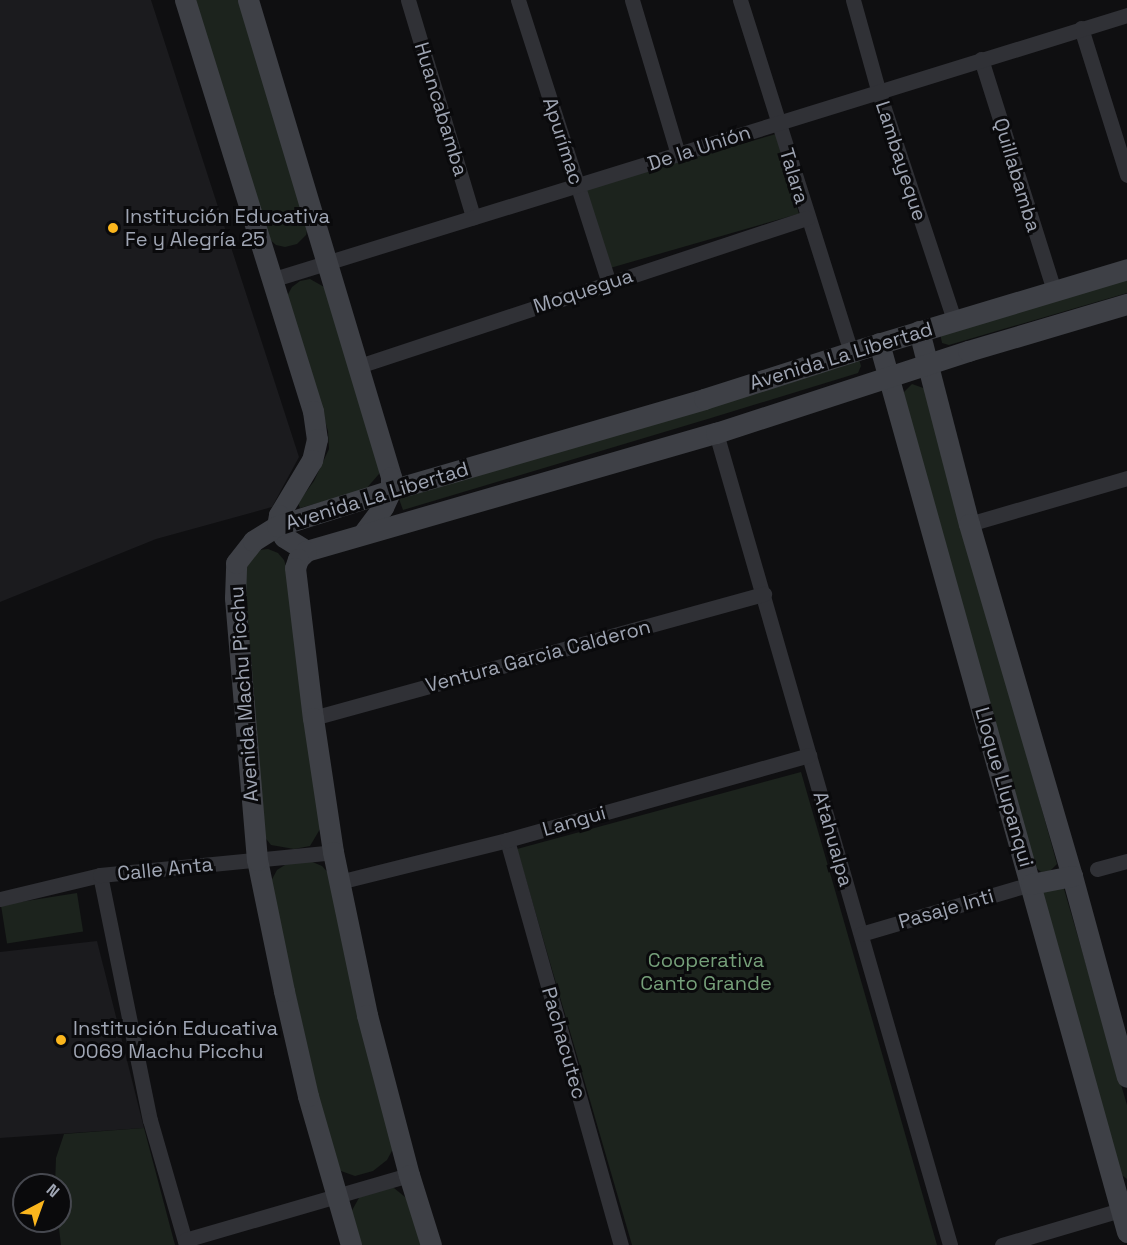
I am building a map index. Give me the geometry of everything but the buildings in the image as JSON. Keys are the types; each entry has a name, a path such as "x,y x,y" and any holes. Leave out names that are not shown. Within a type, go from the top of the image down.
{"street":[{"path":"185,0 313,411 317,439 312,460 279,514 277,526"},
{"path":"248,0 388,462 391,490 383,507 364,532"},
{"name":"Huancabamba","path":"408,0 473,217"},
{"name":"Apurímac","path":"518,0 609,283"},
{"path":"632,0 678,154"},
{"name":"Talara","path":"740,0 807,218 851,351"},
{"name":"Lambayeque","path":"853,0 879,93 954,321"},
{"name":"De la Unión","path":"271,280 578,187 1127,15"},
{"path":"1081,28 1127,175"},
{"name":"Quillabamba","path":"981,59 1054,291"},
{"name":"Moquegua","path":"359,366 807,218"},
{"name":"Avenida La Libertad","path":"1127,269 851,351 704,399 391,490 277,526 284,537 306,551 364,532 717,433 888,376 1127,304"},
{"name":"Lloque Llupanqui","path":"919,331 969,524 1072,876 1127,1077"},
{"name":"Lloque Llupanqui","path":"879,343 1124,1209 1127,1232"},
{"name":"Atahualpa","path":"717,433 950,1245"},
{"path":"969,524 1127,478"},
{"name":"Avenida Machu Picchu","path":"277,526 253,541 236,563 235,578 258,860 308,1096 351,1245"},
{"path":"306,551 298,559 295,568 313,718 333,852 367,1015 409,1175 431,1245"},
{"name":"Ventura Garcia Calderon","path":"313,718 764,594"},
{"name":"Langui","path":"339,882 507,840 809,755"},
{"name":"Pachacutec","path":"507,840 621,1245"},
{"name":"Calle Anta","path":"0,899 100,875 333,852"},
{"path":"1097,869 1127,861"},
{"path":"100,875 150,1120 186,1243 409,1175"},
{"path":"1031,884 1072,876"},
{"name":"Pasaje Inti","path":"861,934 1031,884"},
{"path":"1002,1245 1124,1209"}],"shaded area":[{"name":"Institución Educativa Fe y Alegría 25","path":"0,0 151,0 299,457 272,507 156,539 0,602"},
{"name":"Institución Educativa 0069 Machu Picchu","path":"97,941 144,1128 0,1138 0,952"}],"green space":[{"path":"195,0 239,0 308,226 306,235 297,244 285,247 276,245 267,237"},
{"path":"776,134 799,214 608,269 585,189"},
{"path":"1127,275 1127,293 949,345 942,343 940,333"},
{"path":"310,279 326,288 381,462 379,474 365,490 300,508 298,503 314,481 329,449 328,431 287,296 292,287 300,281"},
{"path":"859,359 861,366 858,373 403,510 398,496"},
{"path":"912,384 926,389 1057,864 1050,871 1041,872 1033,865 900,396"},
{"path":"268,549 278,553 284,560 289,575 323,824 310,846 294,849 271,845 263,835 243,567 259,550"},
{"name":"Cooperativa Canto Grande","path":"801,772 937,1245 632,1245 517,849"},
{"path":"310,861 322,866 332,877 394,1147 387,1160 373,1171 355,1176 341,1171 333,1160 270,883 277,870 288,863"},
{"path":"1053,885 1064,889 1127,1105 1127,1179 1119,1173 1040,895"},
{"path":"77,893 83,932 7,944 1,905"},
{"path":"144,1128 175,1245 61,1245 60,1233 72,1233 72,1173 55,1173 56,1158 64,1134"},
{"path":"382,1188 394,1188 410,1201 424,1245 360,1245 350,1214 360,1196"}],"place":[{"name":"Institución Educativa Fe y Alegría 25","path":"113,228"},
{"name":"Institución Educativa 0069 Machu Picchu","path":"61,1040"}]}
